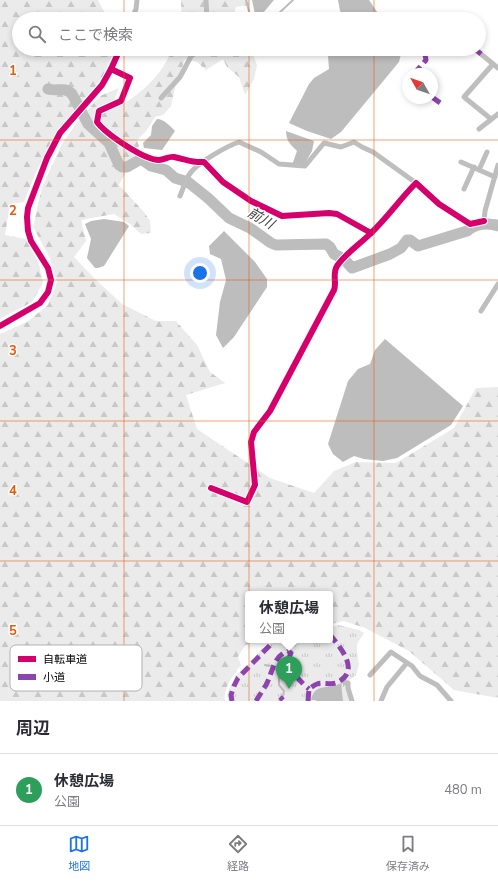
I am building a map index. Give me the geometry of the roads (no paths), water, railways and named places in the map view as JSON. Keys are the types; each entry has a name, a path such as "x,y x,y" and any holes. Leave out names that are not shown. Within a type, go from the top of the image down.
{"street":[{"path":"135,12 137,0"},
{"path":"206,0 207,12"},
{"path":"0,326 40,303 48,292 51,280 48,268 31,241 28,232 28,208 47,158 60,133 102,85 117,56"},
{"path":"161,98 180,77 191,56"},
{"path":"483,56 498,68"},
{"path":"491,119 464,97 493,64"},
{"path":"111,70 130,78 121,101 99,112 97,122 103,129 139,153 149,157 159,160 172,156 195,163 204,162"},
{"path":"479,129 498,114"},
{"path":"180,196 189,175 195,168 230,145 239,142 261,152 279,164 305,166 324,143 341,147 354,142 362,148 373,152 416,183 439,204 470,224 484,221 498,222"},
{"path":"464,189 487,152"},
{"path":"204,162 223,182 251,201 282,216 329,213 337,214 371,233"},
{"path":"461,162 495,177"},
{"path":"484,221 485,211 498,166"},
{"path":"211,488 247,502 255,486 252,442 254,432 270,411 334,290 334,274 336,267 371,233 416,183"},
{"path":"482,311 498,284"},
{"path":"370,675 391,652 406,664 412,666 420,676 437,685 451,701"},
{"path":"381,701 387,687 406,664"},
{"path":"343,678 345,683 348,683 352,701"}],"waterway":[{"path":"246,0 249,12"},
{"path":"280,12 293,0"},
{"name":"前川","path":"48,89 66,90 72,94 88,124 109,143 119,165 122,167 127,167 141,159 151,166 166,170 175,178 188,182 229,218 250,228 276,245 326,244 330,247 334,254 344,259 352,268 390,254 401,248 407,240 410,240 418,246 467,231 478,225 490,224 498,226"},
{"path":"265,665 271,666 279,672 279,685 284,691 283,696 279,701"}],"place":[{"name":"休憩広場","path":"289,689"}]}
